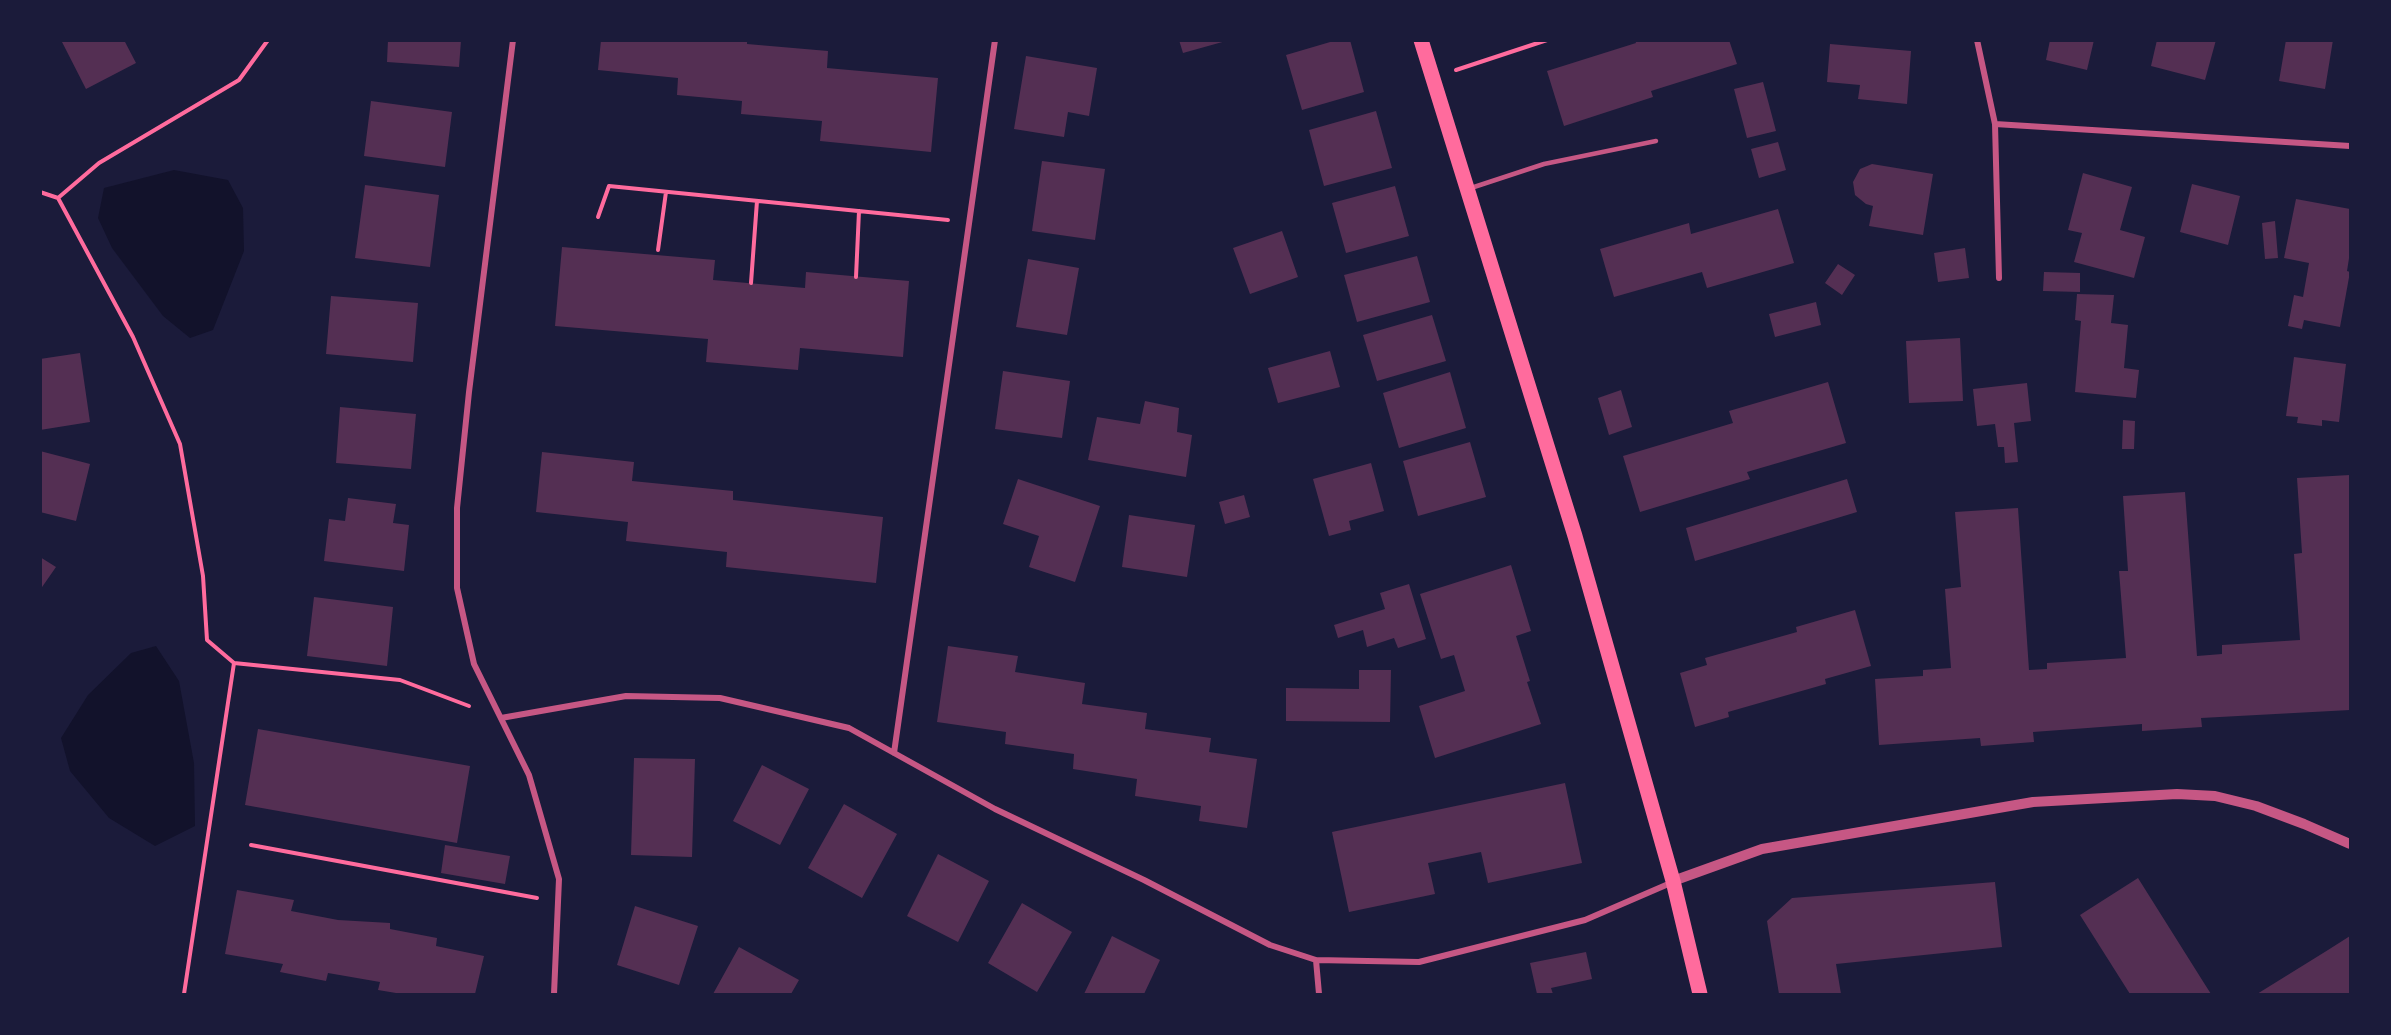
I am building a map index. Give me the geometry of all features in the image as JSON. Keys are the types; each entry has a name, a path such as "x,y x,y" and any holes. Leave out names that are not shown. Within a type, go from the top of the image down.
{"main road":[{"path":"1421,40 1575,536 1673,881 1700,994"}],"street":[{"path":"513,40 470,381 457,508 457,588 474,664 529,775 560,879 554,994"},
{"path":"894,753 995,40"},
{"path":"1977,40 1995,124 1998,278"},
{"path":"1995,124 2350,146"},
{"path":"501,718 626,696 720,698 849,728 995,809 1144,880 1270,945 1316,960 1419,962 1585,920 1673,881 1762,849 2033,802 2165,795 2215,796 2256,806 2350,844"},
{"path":"1316,960 1319,994"}],"lane":[{"path":"1466,190 1544,164 1656,141"}],"path":[{"path":"58,198 99,163 239,80 268,40"},
{"path":"1432,77 1546,40"},
{"path":"598,217 609,186 970,222"},
{"path":"40,192 58,198 133,338 180,444 203,576 207,640 234,663 400,680 501,718"},
{"path":"658,250 666,192"},
{"path":"751,283 757,201"},
{"path":"856,277 859,211"},
{"path":"184,994 234,663"},
{"path":"251,845 559,902"}],"shaded area":[{"path":"174,170 228,180 243,208 244,251 213,330 190,338 163,316 112,248 98,218 104,188"},
{"path":"156,646 179,681 194,763 195,826 155,846 109,818 70,771 61,738 88,695 131,653"}],"building":[{"path":"61,40 124,40 136,63 86,89"},
{"path":"388,40 461,40 459,67 387,62"},
{"path":"601,40 747,40 747,44 828,51 827,68 938,78 931,152 820,141 822,121 741,114 742,101 677,95 678,78 598,70"},
{"path":"1179,40 1226,40 1226,41 1183,53"},
{"path":"1337,40 1350,40 1364,92 1302,110 1286,55"},
{"path":"1635,40 1729,40 1737,64 1651,91 1653,97 1564,126 1547,71 1636,43"},
{"path":"2050,40 2094,40 2087,70 2046,60"},
{"path":"2157,40 2216,40 2205,80 2151,66"},
{"path":"2286,40 2333,40 2325,89 2279,81"},
{"path":"1830,44 1911,51 1907,104 1858,99 1860,85 1827,82"},
{"path":"1026,56 1097,68 1089,116 1068,112 1064,137 1014,129"},
{"path":"1763,82 1776,131 1747,138 1734,89"},
{"path":"371,101 452,112 445,167 364,156"},
{"path":"1376,111 1392,168 1324,186 1309,130"},
{"path":"1778,142 1786,170 1759,178 1751,149"},
{"path":"1042,161 1105,169 1095,240 1032,231"},
{"path":"1872,164 1933,174 1923,235 1869,226 1873,206 1866,204 1855,195 1853,182 1860,169"},
{"path":"2083,173 2132,187 2120,230 2145,237 2134,278 2074,262 2082,233 2068,230"},
{"path":"2192,184 2240,196 2228,245 2180,232"},
{"path":"365,185 439,195 430,267 355,258"},
{"path":"1395,186 1409,236 1346,253 1332,203"},
{"path":"2296,199 2350,209 2350,252 2347,271 2350,272 2340,327 2304,320 2302,329 2288,326 2294,295 2303,297 2309,263 2284,258"},
{"path":"1778,209 1794,263 1707,288 1702,272 1614,297 1600,249 1689,223 1691,234"},
{"path":"2275,221 2278,258 2265,259 2262,223"},
{"path":"1282,231 1298,277 1250,294 1233,248"},
{"path":"562,247 715,260 713,280 805,288 806,272 909,281 903,357 800,348 798,370 706,362 708,339 555,326"},
{"path":"1965,248 1969,278 1938,282 1934,253"},
{"path":"1417,256 1430,302 1357,322 1344,275"},
{"path":"1028,259 1079,268 1067,335 1016,327"},
{"path":"1838,264 1855,275 1842,295 1825,283"},
{"path":"2044,272 2080,273 2080,292 2043,291"},
{"path":"2077,294 2114,295 2111,323 2128,325 2124,368 2139,370 2136,398 2075,392 2081,321 2075,320"},
{"path":"331,296 418,303 413,362 326,354"},
{"path":"1816,302 1821,325 1775,337 1769,314"},
{"path":"1432,315 1446,361 1377,381 1363,335"},
{"path":"1960,338 1963,401 1909,403 1906,341"},
{"path":"1330,351 1340,387 1278,403 1268,368"},
{"path":"80,353 90,422 40,430 40,359"},
{"path":"2294,357 2346,364 2339,422 2322,420 2322,426 2297,423 2298,417 2286,416"},
{"path":"1003,371 1070,381 1062,438 995,429"},
{"path":"1450,372 1466,428 1399,448 1383,393"},
{"path":"1828,382 1846,443 1747,472 1750,479 1640,512 1623,456 1733,423 1729,411"},
{"path":"2027,383 2031,421 2014,423 2018,462 2005,463 2004,447 1998,447 1995,424 1977,426 1973,389"},
{"path":"1621,390 1632,427 1609,435 1598,398"},
{"path":"1145,401 1179,408 1177,432 1192,435 1186,477 1088,460 1097,417 1140,424"},
{"path":"340,407 416,414 411,469 336,463"},
{"path":"2123,420 2135,421 2134,449 2122,449"},
{"path":"1470,442 1486,497 1418,516 1403,461"},
{"path":"40,451 90,464 76,521 40,512"},
{"path":"542,452 634,462 632,481 733,491 733,500 883,517 876,583 726,567 727,552 626,541 628,522 536,512"},
{"path":"1371,463 1384,511 1349,521 1351,530 1329,536 1313,479"},
{"path":"2350,475 2350,710 2201,718 2202,727 2142,731 2142,724 2033,732 2034,742 1981,746 1980,738 1879,745 1875,679 1923,676 1923,670 1951,668 1945,589 1961,587 1955,512 2018,508 2029,670 2047,669 2047,663 2126,658 2119,571 2128,571 2123,496 2185,492 2197,656 2222,654 2222,645 2300,640 2294,554 2302,553 2297,478"},
{"path":"1018,479 1100,506 1075,582 1029,567 1039,536 1003,524"},
{"path":"1847,479 1857,512 1695,561 1686,528"},
{"path":"1244,495 1250,517 1225,524 1219,502"},
{"path":"348,498 396,504 393,523 409,525 404,571 324,561 329,519 345,521"},
{"path":"1129,515 1195,525 1187,577 1122,567"},
{"path":"40,557 56,567 40,590"},
{"path":"1511,565 1531,631 1516,636 1530,681 1527,682 1541,724 1435,758 1419,706 1465,691 1454,655 1441,659 1420,594"},
{"path":"1409,584 1426,639 1398,648 1394,638 1367,647 1363,630 1338,638 1334,625 1385,609 1380,593"},
{"path":"314,597 393,607 387,666 307,656"},
{"path":"1855,610 1871,666 1825,679 1826,684 1728,712 1729,717 1695,727 1680,673 1707,665 1705,658 1797,632 1796,627"},
{"path":"948,646 1018,656 1015,672 1085,683 1082,704 1147,713 1145,729 1211,738 1209,752 1257,759 1247,828 1199,821 1201,806 1135,796 1137,779 1073,769 1074,754 1005,744 1006,732 937,722"},
{"path":"1359,670 1391,670 1390,722 1286,721 1286,688 1359,689"},
{"path":"258,729 470,766 457,843 245,805"},
{"path":"634,758 695,759 692,857 631,855"},
{"path":"762,765 809,789 780,845 733,821"},
{"path":"1565,783 1582,863 1488,883 1481,852 1428,863 1435,894 1349,912 1332,832"},
{"path":"844,804 897,834 862,898 808,868"},
{"path":"445,845 510,856 505,884 441,873"},
{"path":"938,854 989,881 958,942 907,916"},
{"path":"2138,878 2211,994 2130,994 2080,915"},
{"path":"1995,882 2002,947 1836,964 1841,994 1779,994 1767,921 1792,898"},
{"path":"237,890 294,900 291,911 338,920 390,923 390,929 437,938 436,946 484,956 475,994 402,994 378,990 380,982 328,973 326,981 280,972 283,964 225,954"},
{"path":"1022,903 1072,932 1037,992 988,963"},
{"path":"635,906 698,926 679,985 617,965"},
{"path":"1112,936 1160,960 1144,994 1084,994"},
{"path":"2350,936 2350,994 2257,994 2328,950"},
{"path":"739,947 799,980 791,994 713,994"},
{"path":"1586,952 1592,979 1551,988 1553,994 1537,994 1530,963"}]}
